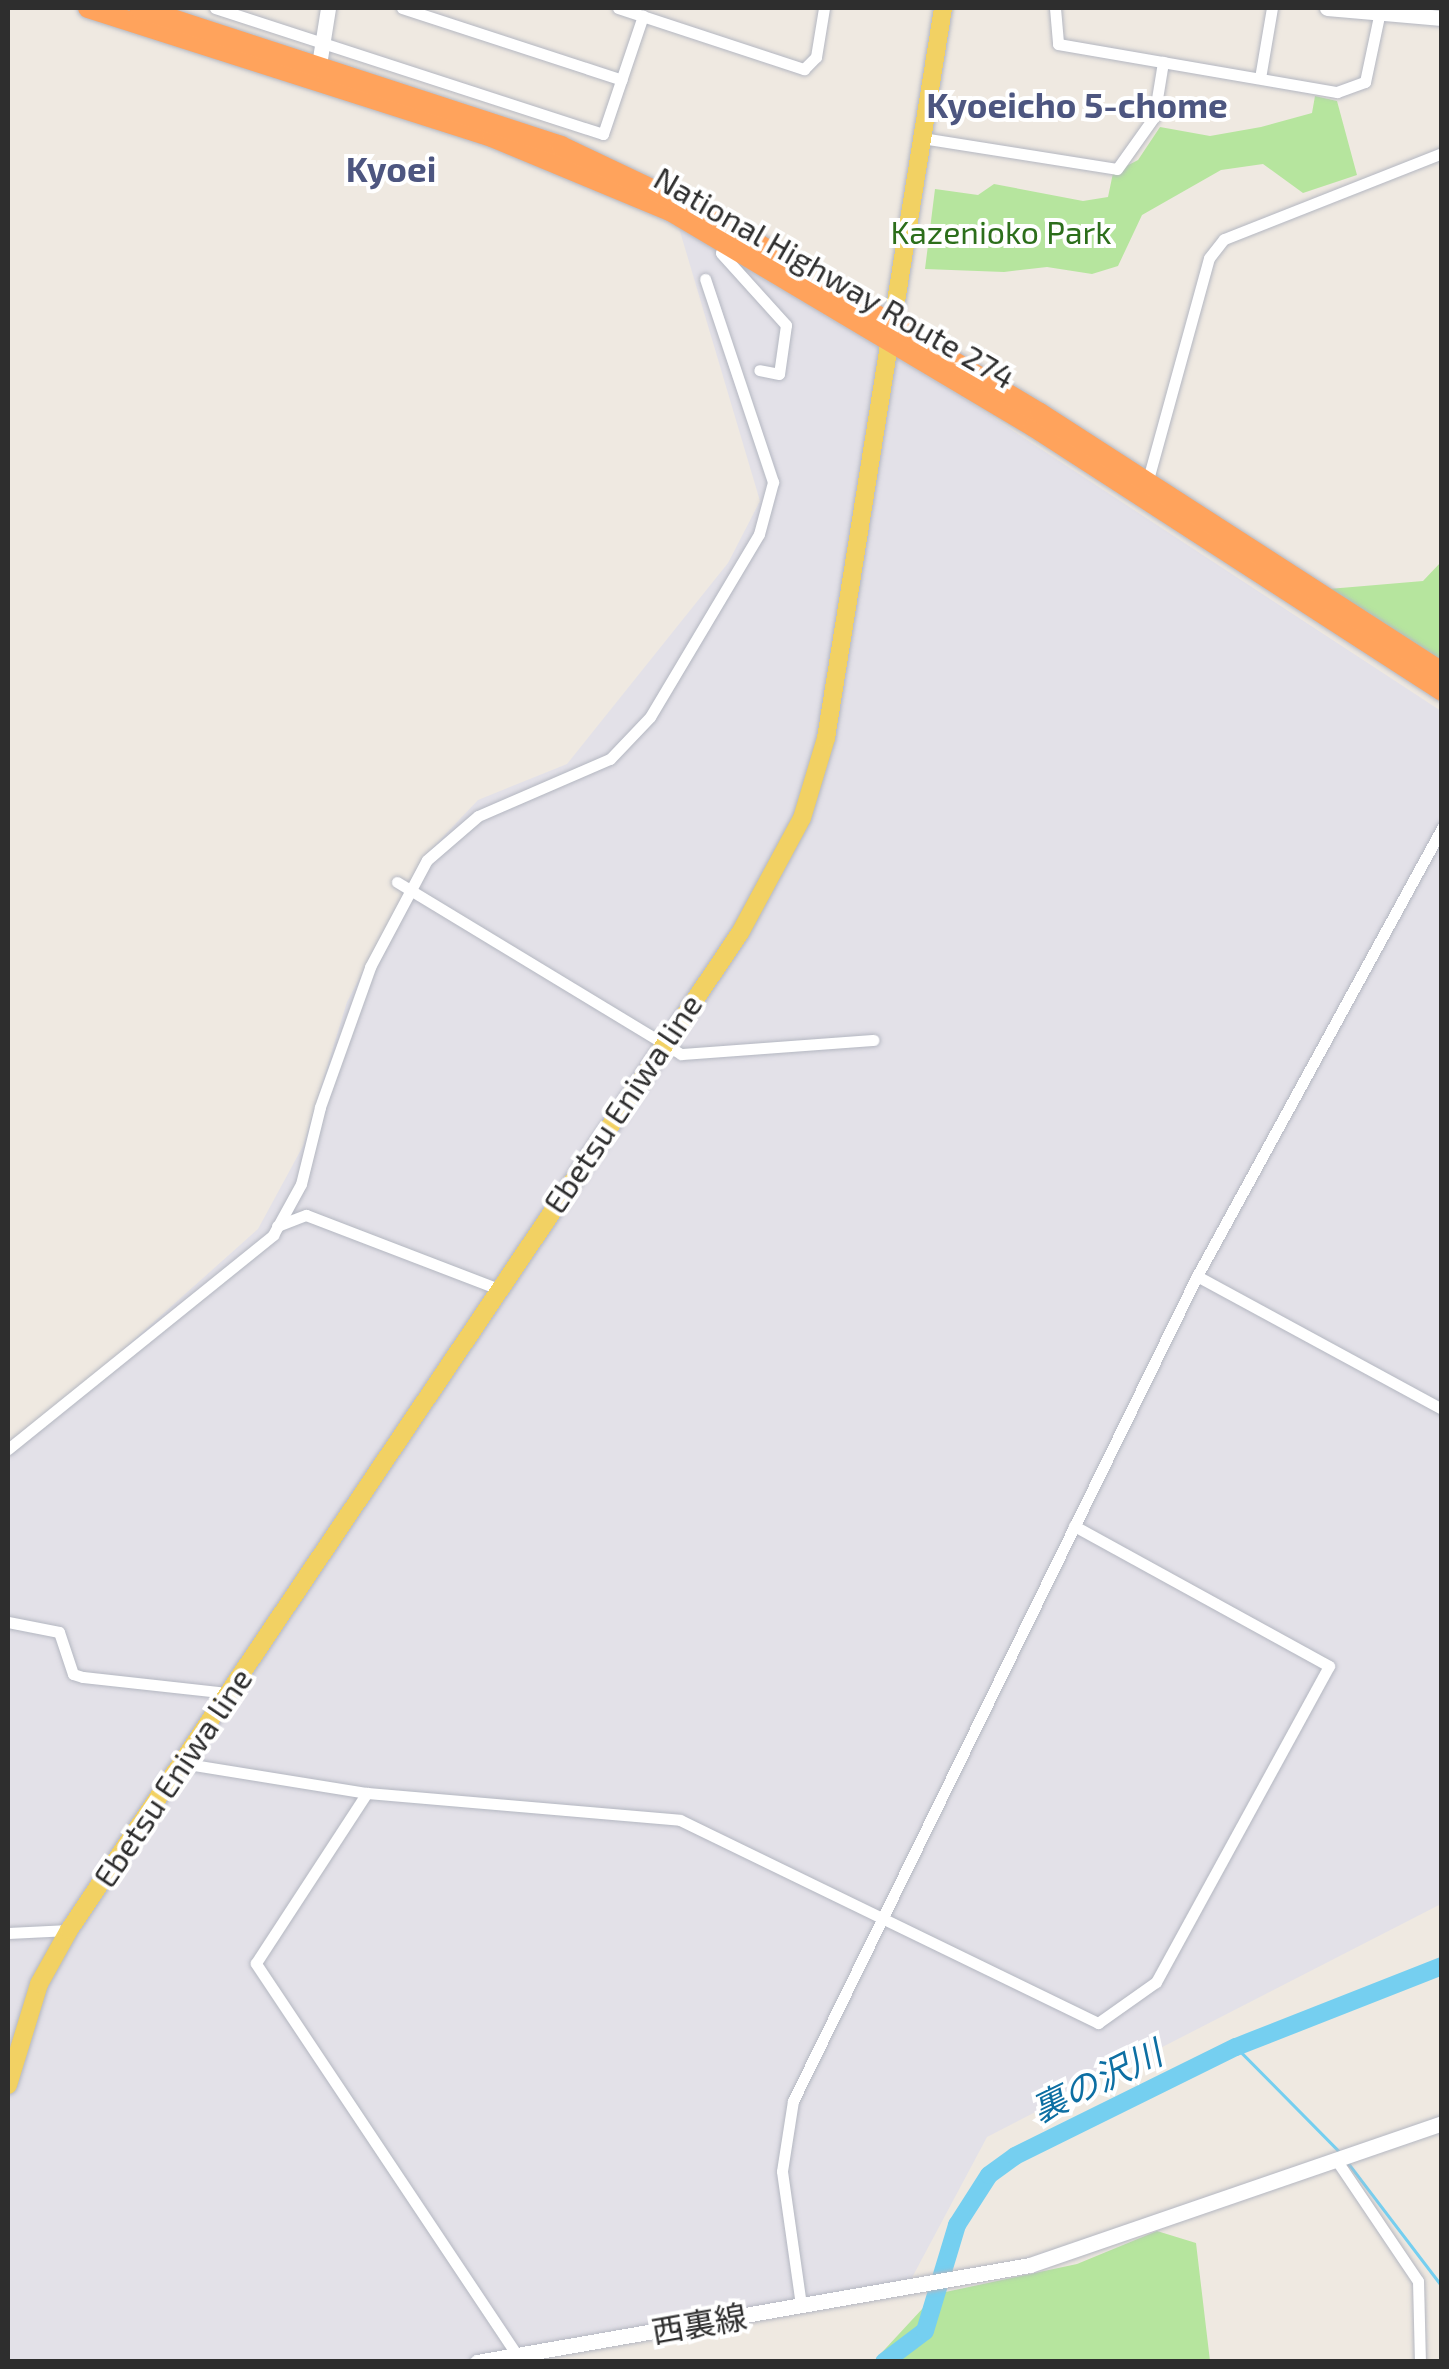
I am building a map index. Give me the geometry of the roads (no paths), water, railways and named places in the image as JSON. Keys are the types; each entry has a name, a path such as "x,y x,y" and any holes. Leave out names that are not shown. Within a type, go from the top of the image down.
{"highway":[{"name":"National Highway Route 274","path":"88,8 318,73 622,172 894,332 1442,672"},
{"name":"National Highway Route 274","path":"139,8 558,162 727,241 894,332"},
{"name":"National Highway Route 274","path":"1145,489 1442,690"}],"main road":[{"name":"Ebetsu Eniwa line","path":"8,2085 39,1984 69,1930 496,1288 772,882 802,818 826,738 943,8"}],"street":[{"path":"215,8 603,134 643,16"},
{"path":"318,73 328,8"},
{"path":"402,8 622,80"},
{"path":"618,8 804,69 816,57 824,8"},
{"path":"1055,8 1058,44 1336,92 1366,82 1379,16"},
{"path":"1260,78 1272,8"},
{"path":"1327,8 1379,16 1442,18"},
{"path":"922,138 1116,169 1154,117 1163,62"},
{"path":"1145,489 1209,258 1224,238 1442,153"},
{"path":"727,241 721,253 786,325 779,374 759,370"},
{"path":"277,1226 300,1184 320,1107 370,966 427,860 478,816 579,776 635,736 759,534 772,482 705,279"},
{"path":"800,2305 782,2171 793,2101 1197,1276 1442,828"},
{"path":"397,882 681,1054 874,1040"},
{"path":"8,1449 277,1226 306,1215 496,1288"},
{"path":"1197,1276 1442,1409"},
{"path":"181,1763 367,1793 680,1820 1098,2023 1156,1982 1328,1666 1074,1526"},
{"path":"8,1622 59,1632 74,1674 82,1677 229,1693"},
{"path":"367,1793 256,1962 517,2355"},
{"path":"8,1932 69,1930"},
{"path":"1420,2362 1418,2281 1339,2164 1442,2123"},
{"name":"西裏線","path":"477,2362 1030,2266 1339,2164"}],"waterway":[{"name":"裏の沢川","path":"884,2362 925,2331 957,2225 989,2175 1015,2156 1236,2047 1442,1966"},
{"path":"1236,2047 1338,2150"},
{"path":"1349,2164 1442,2286"}],"district":[{"name":"Kyoeicho 5-chome","path":"1077,104"},
{"name":"Kyoei","path":"391,168"}],"park label":[{"name":"Kazenioko Park","path":"1001,231"}]}
